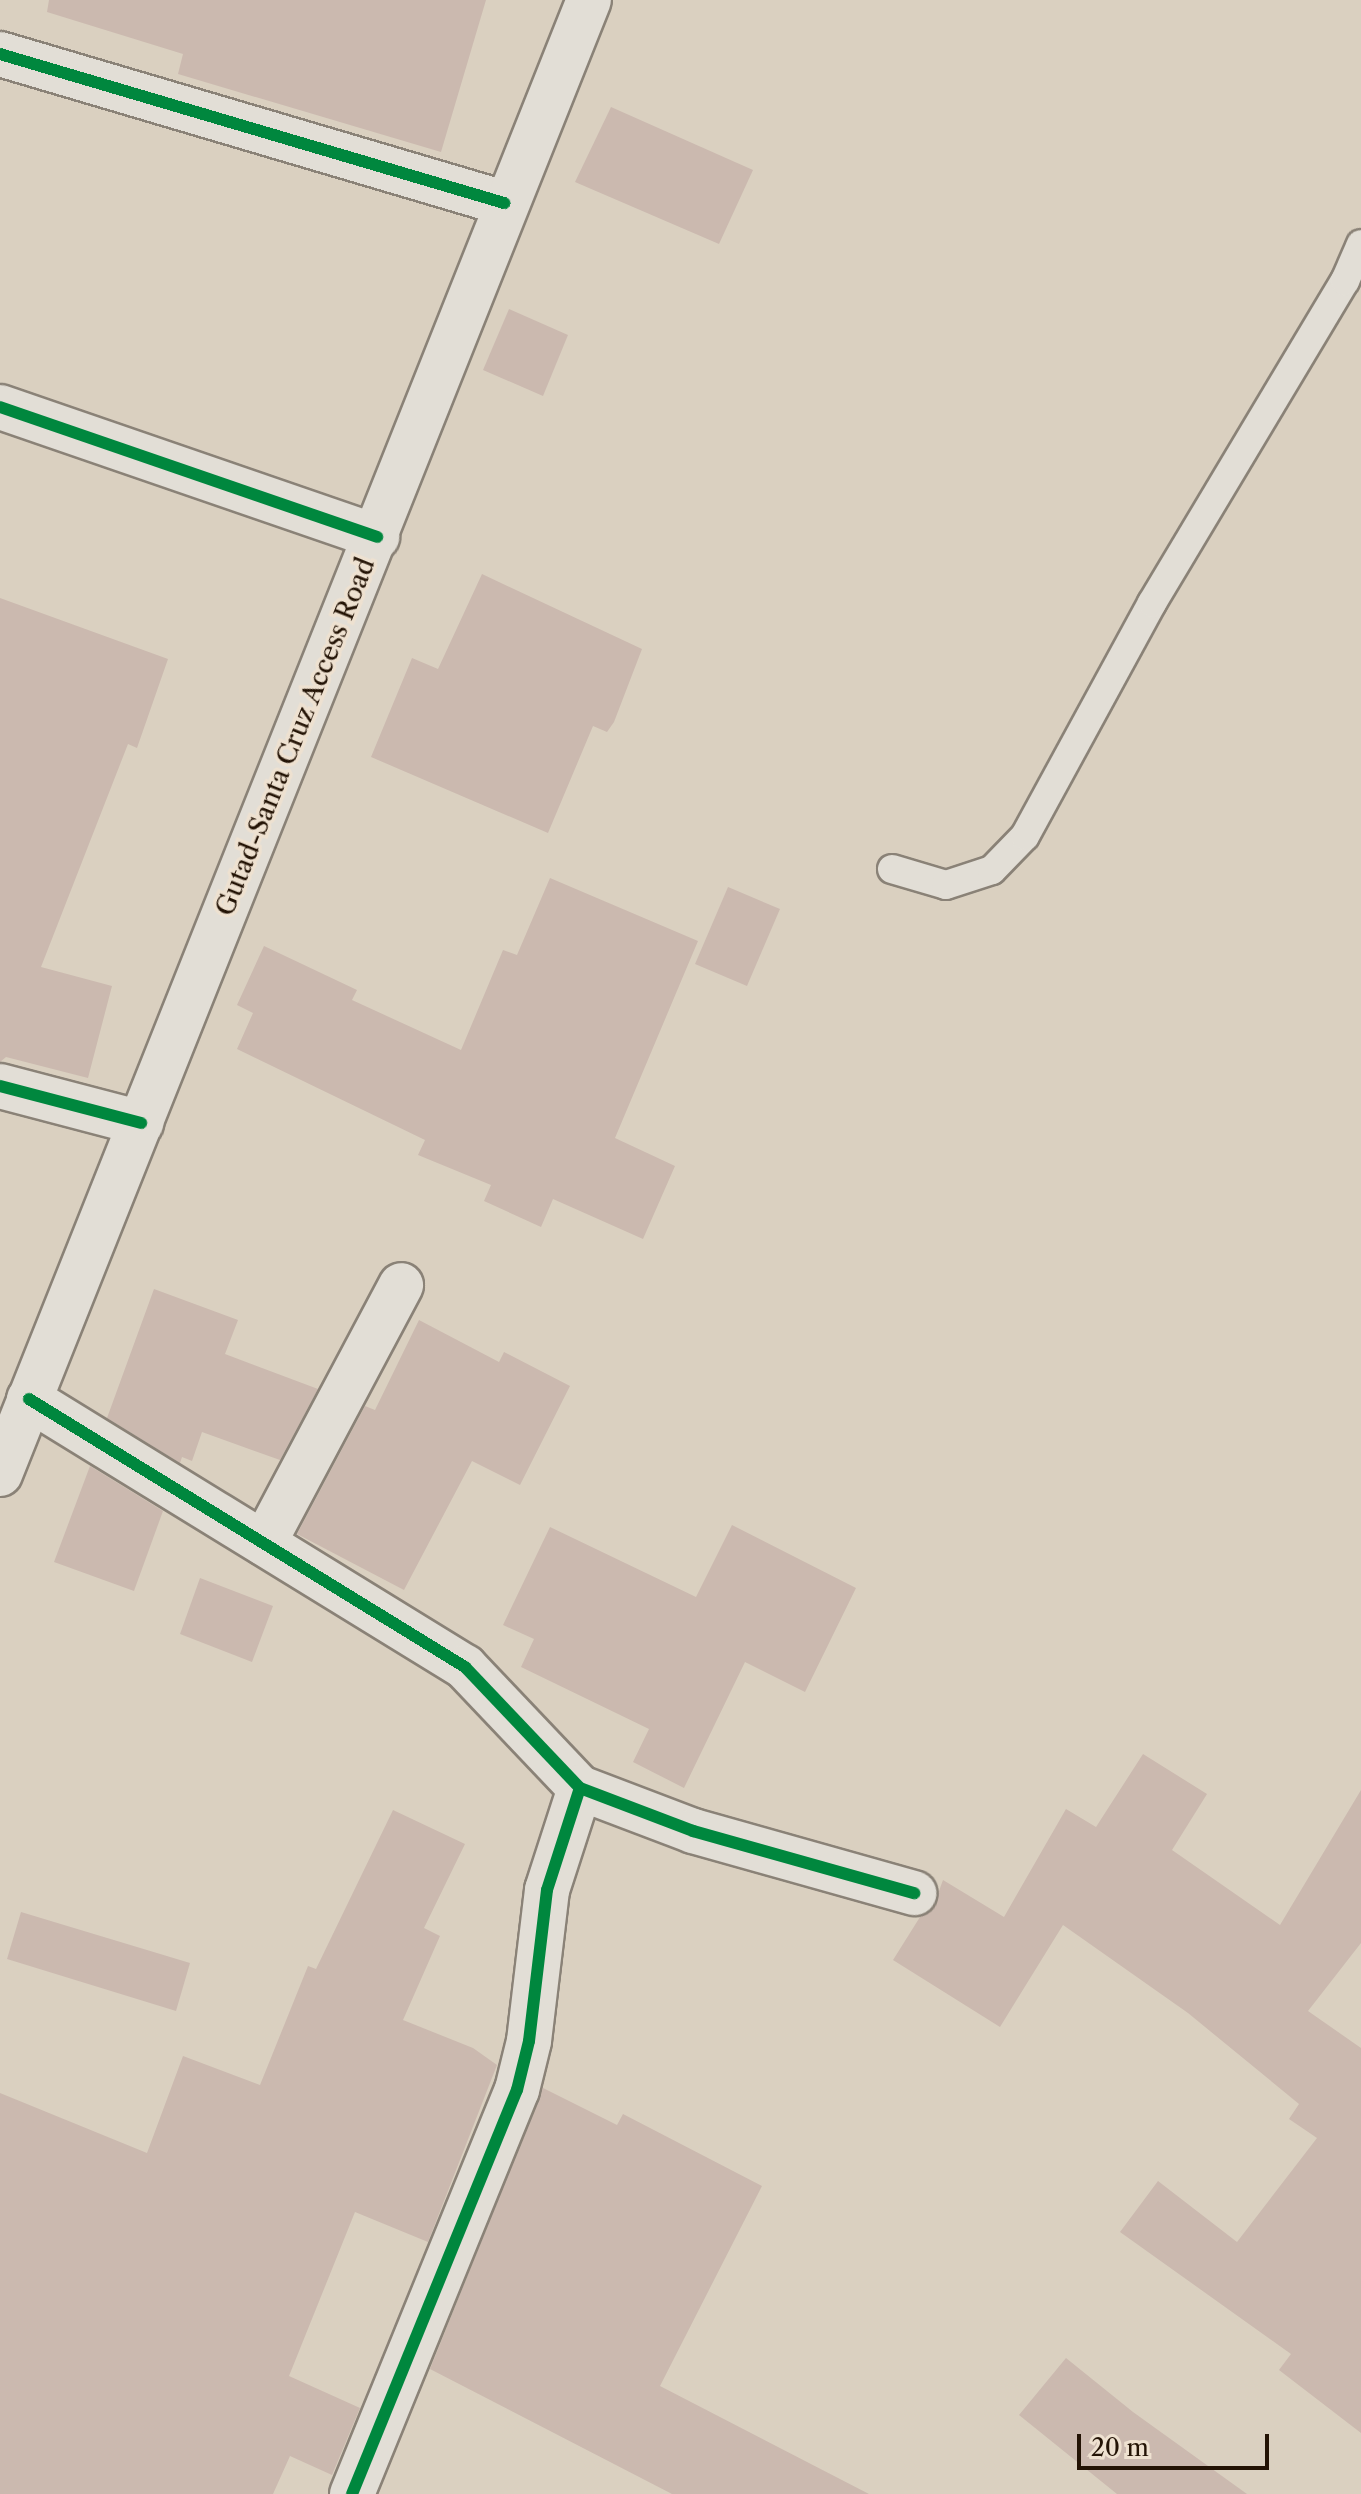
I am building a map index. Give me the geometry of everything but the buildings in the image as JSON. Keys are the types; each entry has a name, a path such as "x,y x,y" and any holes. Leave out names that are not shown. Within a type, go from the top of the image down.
{"street":[{"name":"Gutad-Santa Cruz Access Road","path":"0,1474 377,537 504,203 589,0"},
{"path":"0,54 504,203"},
{"path":"0,407 377,537"},
{"path":"0,1086 141,1123"},
{"path":"264,1543 401,1285"},
{"path":"29,1399 465,1667 580,1788 693,1831 914,1893"},
{"path":"352,2494 517,2090 529,2041 547,1890 580,1788"}],"lane":[{"path":"892,869 946,885 992,870 1025,836 1152,603 1345,281 1361,244"}],"cycle path":[{"path":"0,54 504,203"},
{"path":"0,407 377,537"},
{"path":"0,1086 141,1123"},
{"path":"29,1399 465,1667 580,1788 693,1831 914,1893"},
{"path":"352,2494 517,2090 529,2041 547,1890 580,1788"}]}
